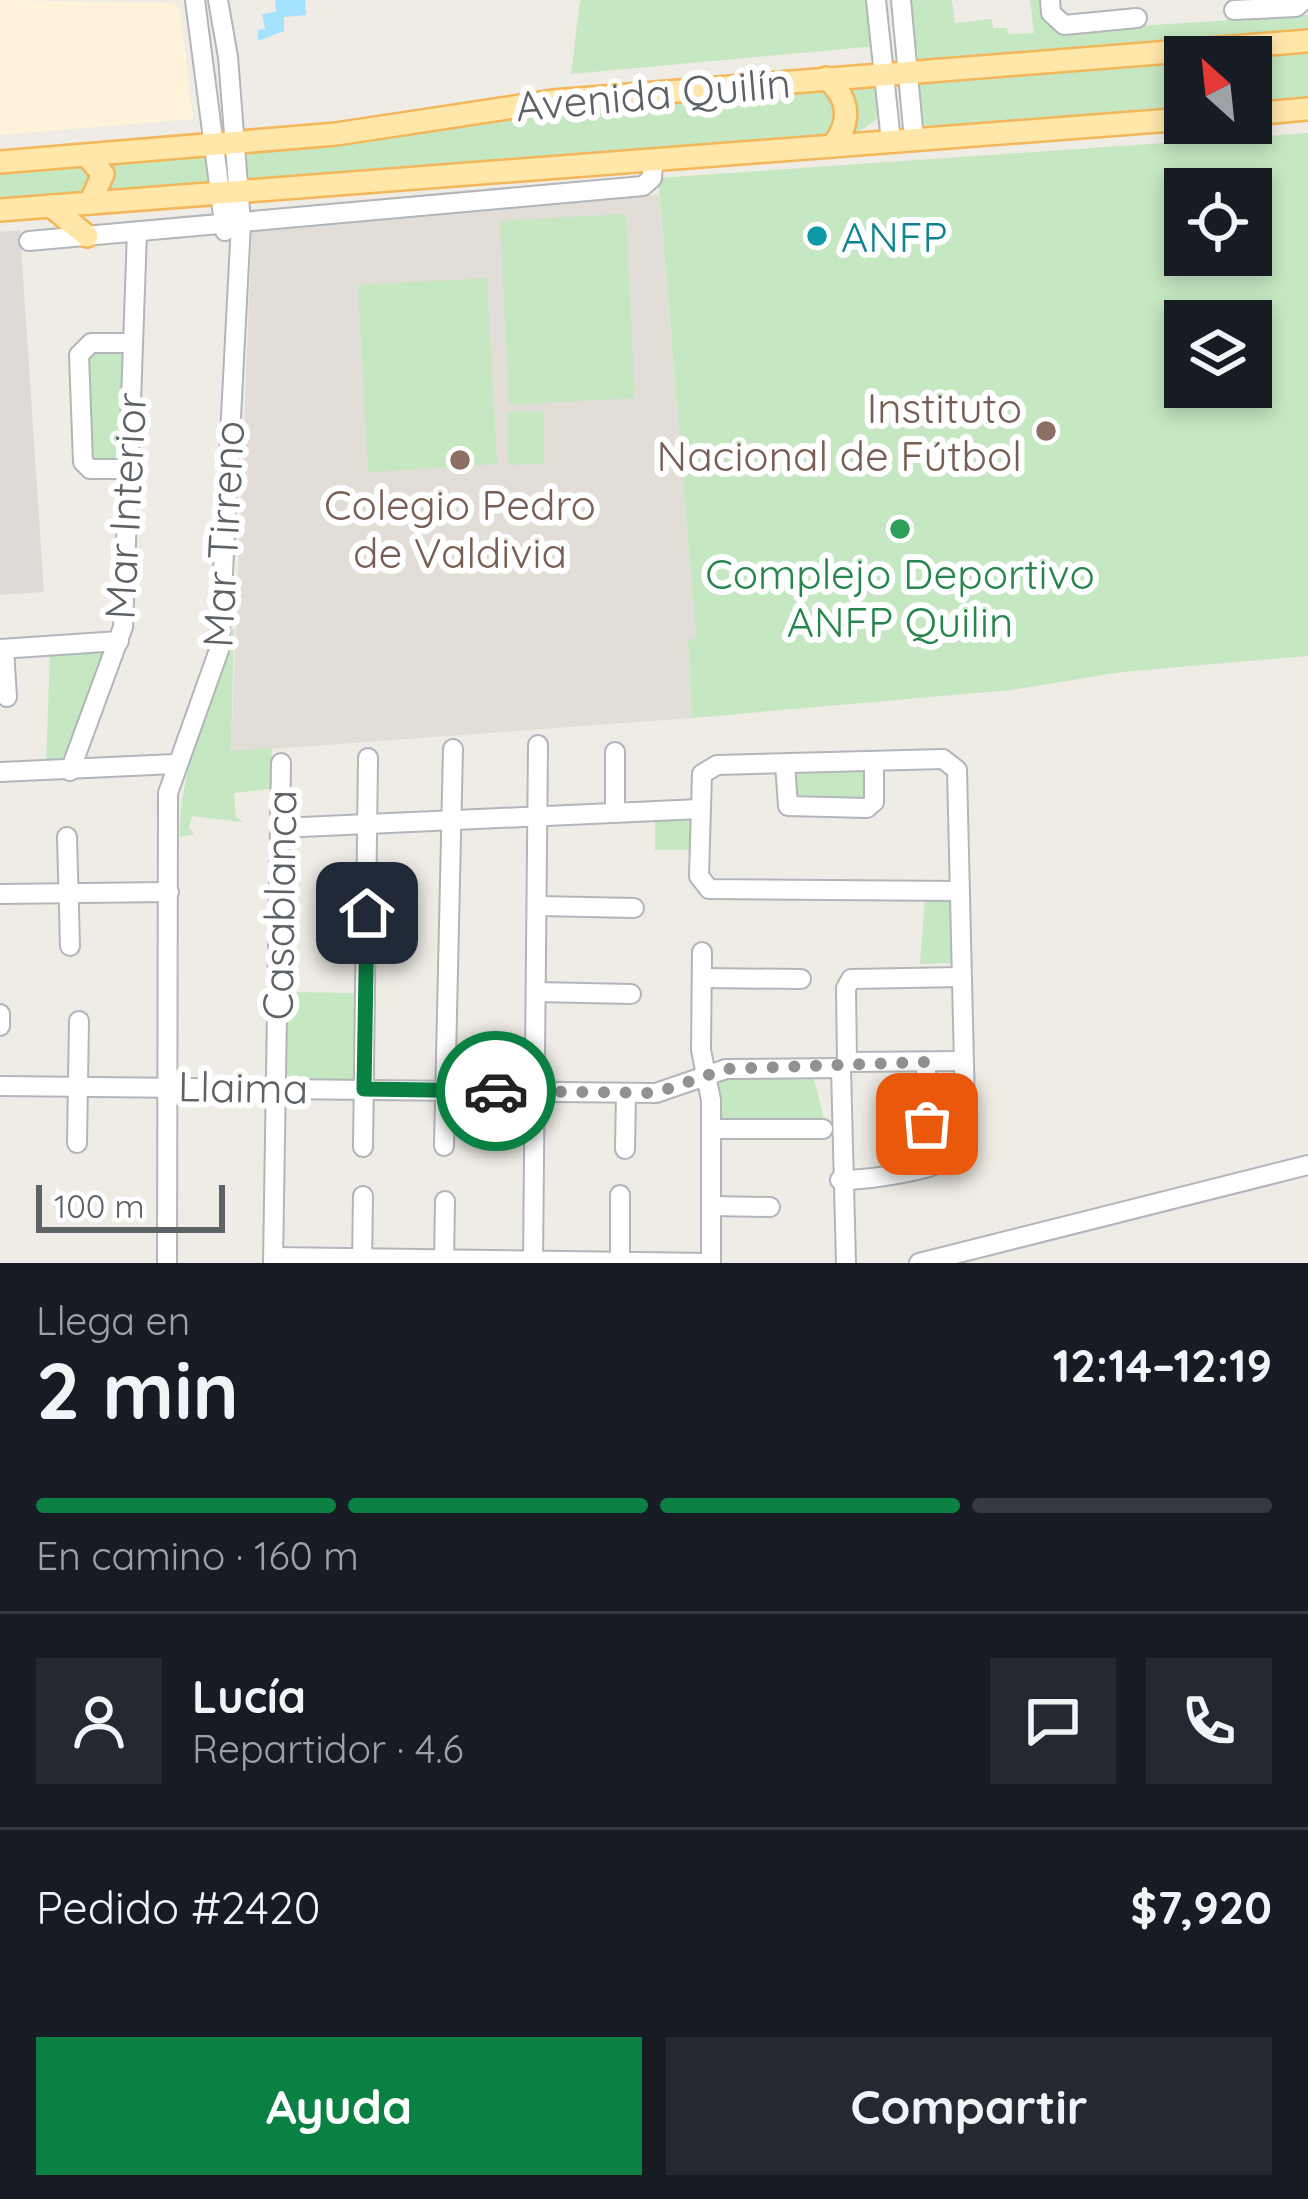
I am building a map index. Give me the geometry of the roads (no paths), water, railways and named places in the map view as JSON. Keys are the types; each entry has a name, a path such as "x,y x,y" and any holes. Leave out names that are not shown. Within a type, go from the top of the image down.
{"main road":[{"name":"Avenida Quilín","path":"0,162 336,134 553,101 1308,41"},
{"path":"826,78 841,92 847,115 832,146"},
{"path":"1272,112 1308,109"},
{"name":"Avenida Quilín","path":"0,210 1164,121"},
{"path":"86,155 103,174 90,203"},
{"path":"51,206 89,235"}],"street":[{"name":"Mar Tirreno","path":"195,0 213,145 229,192"},
{"name":"Mar Tirreno","path":"167,1263 168,803 175,764 212,682 219,650 238,257 229,192 237,143 218,0"},
{"path":"876,0 885,74 902,140"},
{"path":"901,0 908,72 902,140"},
{"path":"1050,0 1051,13 1064,25 1137,18"},
{"path":"1234,10 1296,7 1304,0"},
{"path":"29,241 643,187 652,178 652,162"},
{"name":"Mar Interior","path":"70,771 119,641 137,232"},
{"path":"129,469 84,465 79,356 91,343 132,343"},
{"path":"7,697 2,649 119,641"},
{"path":"533,1262 538,746"},
{"path":"445,1146 453,749"},
{"path":"615,752 615,812"},
{"path":"363,1147 368,758"},
{"path":"840,1180 870,1179 940,1162 958,1156 967,1143 959,778 953,764 943,759 705,770 700,809 704,885 716,891 959,891"},
{"path":"785,764 788,806 867,808 874,802 874,760"},
{"name":"Casablanca","path":"273,1260 281,763"},
{"path":"0,772 175,764"},
{"path":"280,828 540,812 700,809"},
{"path":"67,837 70,946"},
{"path":"0,894 169,892"},
{"path":"538,906 634,908"},
{"path":"273,1260 712,1263 712,1129 700,1050 702,952"},
{"path":"846,1263 840,1180 849,981 961,977"},
{"path":"702,978 801,979"},
{"path":"537,992 631,994"},
{"path":"0,1014 0,1025"},
{"path":"77,1143 79,1021"},
{"name":"Llaima","path":"0,1087 664,1093 733,1068 963,1061"},
{"path":"926,1062 927,1124 940,1162"},
{"path":"626,1093 626,1149"},
{"path":"712,1129 823,1129"},
{"path":"919,1263 994,1251 1308,1165"},
{"path":"620,1195 620,1262"},
{"path":"362,1261 363,1196"},
{"path":"444,1261 445,1201"},
{"path":"712,1206 770,1207"},
{"path":"994,1251 1008,1263"}],"water":[{"path":"275,0 305,0 306,15 284,17 284,31 258,41 258,30 265,29 262,14 276,12"}],"place":[{"name":"ANFP","path":"817,236"},
{"name":"Instituto Nacional de Fútbol","path":"1046,431"},
{"name":"Colegio Pedro de Valdivia","path":"460,460"},
{"name":"Complejo Deportivo ANFP Quilin","path":"900,529"}]}
